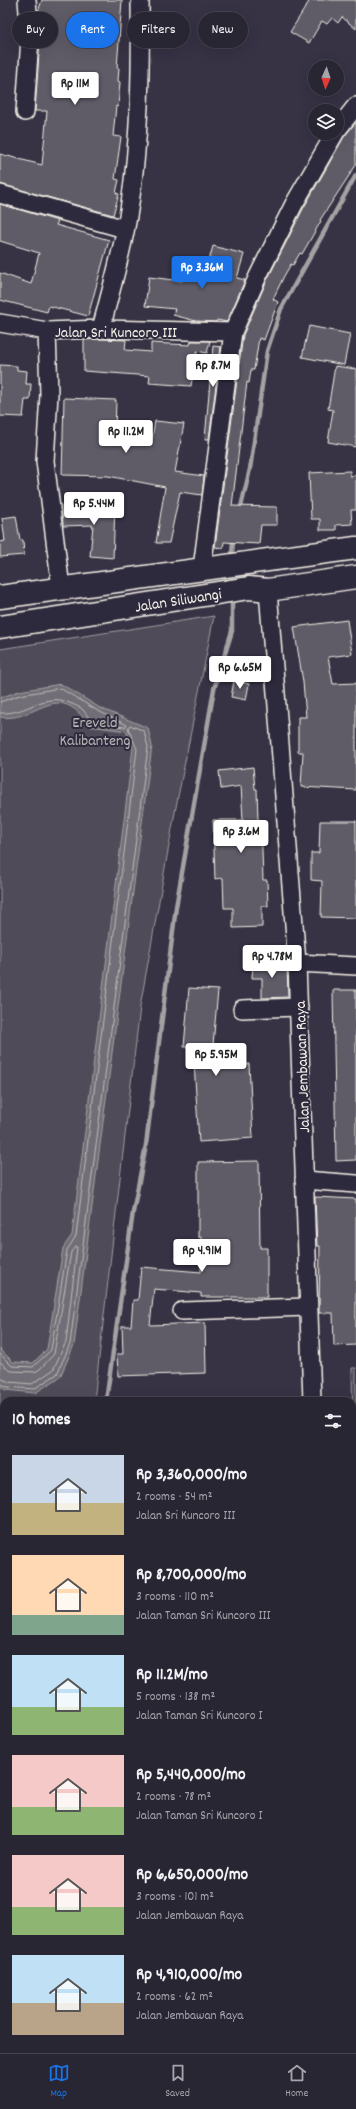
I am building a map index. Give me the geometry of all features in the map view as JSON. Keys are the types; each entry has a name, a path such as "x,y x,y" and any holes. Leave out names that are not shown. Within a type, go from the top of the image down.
{"highway":[{"name":"Jalan Siliwangi","path":"0,597 356,548"},
{"name":"Jalan Siliwangi","path":"0,627 220,592 356,577"}],"street":[{"path":"25,112 30,38 27,0"},
{"path":"102,328 125,229 136,155 140,88 140,0"},
{"path":"344,121 356,106"},
{"path":"212,567 233,332 258,276 294,204 331,140"},
{"path":"0,194 125,229"},
{"name":"Jalan Sri Kuncoro III","path":"0,323 47,331 102,328 233,332"},
{"path":"47,331 48,394 45,461 61,588"},
{"name":"Jalan Jembawan Raya","path":"258,589 297,964 312,1397"},
{"path":"297,964 356,966"},
{"path":"242,1009 299,1007"},
{"path":"304,1180 356,1184"},
{"path":"182,1311 308,1307"}],"green space":[{"name":"Ereveld Kalibanteng","path":"214,616 175,812 140,1007 94,1397 0,1397 0,649"},
{"path":"352,1368 356,1368 356,1397 352,1397"}],"water":[{"path":"61,684 100,708 148,728 152,746 74,1345 60,1377 35,1393 5,1390 0,1386 0,1349 13,1362 33,1363 47,1349 63,1248 72,1235 133,748 126,731 90,726 78,712 67,705 56,703 13,717 0,717 0,698 19,691"}],"building":[{"path":"42,0 122,0 119,41 119,12 66,12 66,48 118,48 117,68 119,68 118,81 120,82 118,107 116,106 113,136 121,137 115,179 119,180 116,193 119,194 113,215 0,184 0,154 42,165 47,111 35,111 39,48 58,48 58,12 38,12"},
{"path":"310,0 356,0 356,29 342,17 338,23 332,18 327,24 322,21 309,43 290,32"},
{"path":"356,122 356,165 320,220 321,221 302,254 300,253 293,265 291,264 284,276 273,299 278,302 264,340 259,338 254,370 251,370 249,383 247,382 232,506 277,507 277,525 261,525 259,544 224,542 223,548 215,547 243,335 267,280 303,209 342,140 344,140 344,137"},
{"path":"0,204 58,221 56,225 109,240 88,316 49,306 47,312 0,300 0,273 31,284 39,253 0,241"},
{"path":"213,246 244,254 237,278 245,280 227,322 217,320 216,322 196,321 173,315 175,309 145,306 149,277 182,281 184,274 204,279"},
{"path":"309,326 350,334 344,365 302,357"},
{"path":"84,340 126,340 125,350 151,352 151,343 190,345 191,341 210,341 207,353 197,351 191,386 149,383 150,376 84,371"},
{"path":"213,346 221,347 209,439 205,439"},
{"path":"0,365 17,366 17,370 27,371 26,384 31,384 30,400 25,400 23,417 0,416"},
{"path":"335,366 356,369 356,447 328,442 333,410 328,409"},
{"path":"64,398 116,400 115,433 152,439 155,421 184,424 175,472 204,476 202,495 180,492 169,543 156,543 165,487 108,476 62,475"},
{"path":"350,471 350,476 356,475 356,510 351,510 352,524 336,525 336,530 320,530 320,519 311,519 309,473"},
{"path":"62,505 115,507 113,558 90,556 93,525 63,526"},
{"path":"16,516 20,540 23,540 24,555 0,557 0,542 5,541 2,518"},
{"path":"347,620 352,654 328,657 333,684 356,683 356,790 301,787 303,752 298,752 298,717 306,717 303,682 294,627"},
{"path":"234,681 249,684 246,700 231,697"},
{"path":"253,767 255,789 257,789 258,820 261,820 263,880 267,880 268,906 262,906 262,927 233,928 233,908 224,908 223,878 215,879 213,820 243,820 241,786 221,789 219,771"},
{"path":"320,821 356,821 356,918 321,917 322,881 311,880 311,853 319,853"},
{"path":"253,963 287,964 288,997 262,998 262,978 252,978"},
{"path":"189,988 218,990 211,1067 249,1064 253,1138 199,1142 193,1047 184,1047"},
{"path":"333,990 356,990 356,1160 336,1161"},
{"path":"259,1161 260,1248 267,1248 267,1297 201,1297 201,1293 154,1289 150,1325 205,1323 206,1373 118,1376 117,1354 123,1354 122,1326 131,1326 133,1300 138,1300 141,1267 201,1272 201,1237 198,1237 198,1162"},
{"path":"315,1197 356,1199 356,1345 334,1346 333,1313 319,1313 320,1246 317,1246"}],"waterway":[{"path":"240,511 250,469 267,351 281,309 356,175"},
{"path":"232,558 233,538"},
{"path":"107,1397 133,1212 146,1145 176,907 214,689 232,631 232,596"}]}
